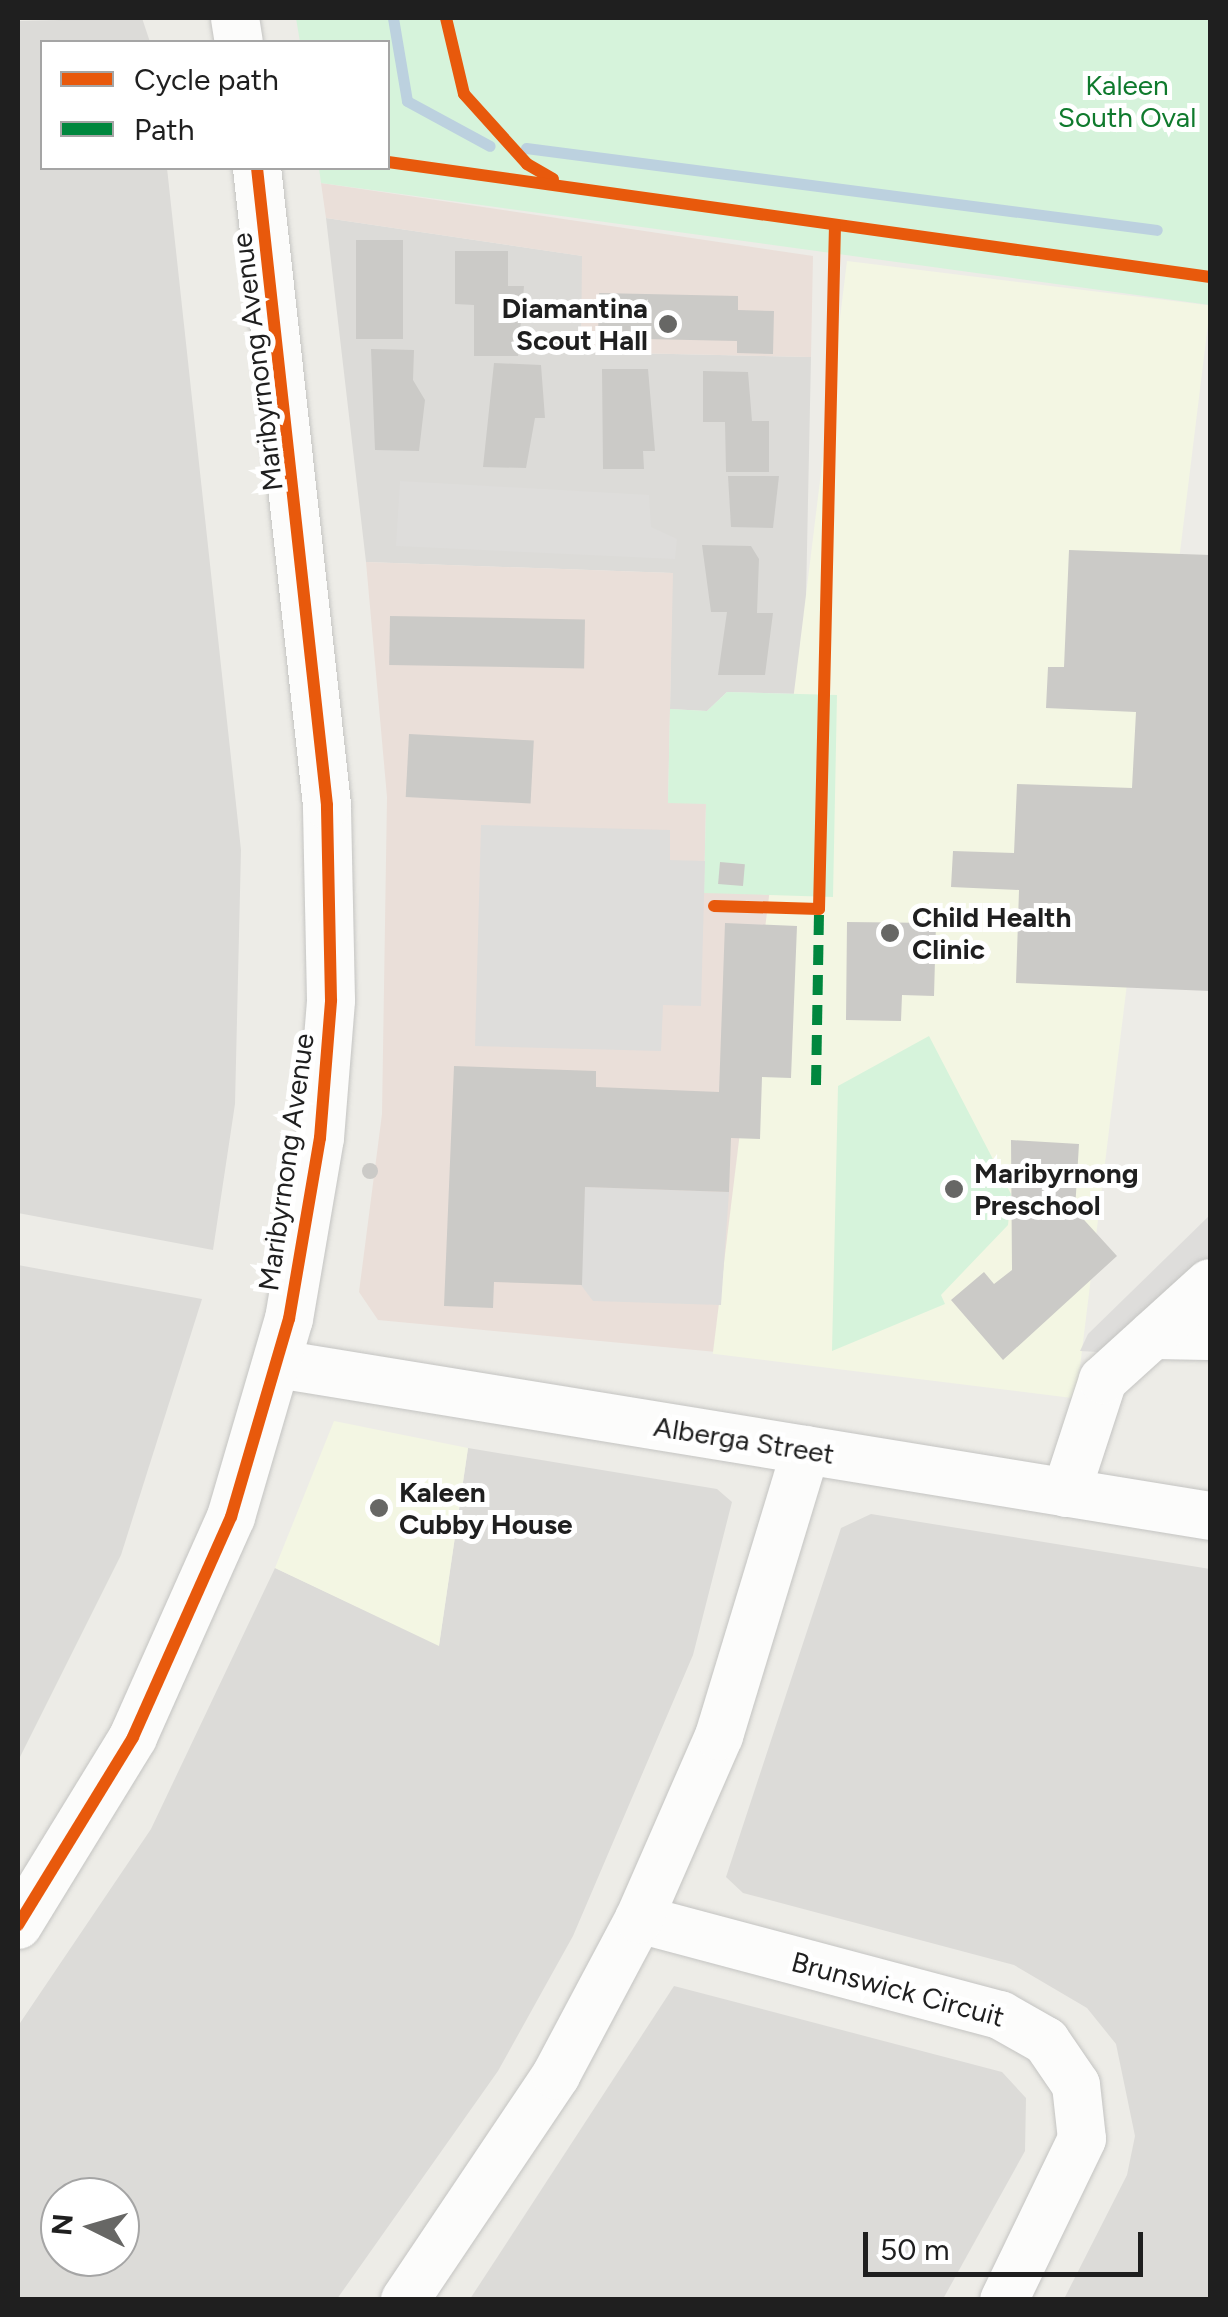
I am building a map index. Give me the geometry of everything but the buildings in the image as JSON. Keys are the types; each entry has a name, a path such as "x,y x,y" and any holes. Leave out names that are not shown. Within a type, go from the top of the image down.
{"street":[{"name":"Maribyrnong Avenue","path":"18,1925 169,1665 231,1517 278,1364 320,1138 331,879 257,170"},
{"path":"1066,1493 1103,1380 1210,1283"},
{"path":"1153,1335 1210,1336"},
{"name":"Alberga Street","path":"278,1364 1210,1516"},
{"path":"405,2300 538,2105 640,1919 719,1736 806,1450"},
{"name":"Brunswick Circuit","path":"640,1919 1000,2016 1046,2040 1076,2085 1082,2139 1004,2300"}],"shaded area":[{"path":"142,18 149,40 40,40 40,170 167,170 241,850 235,1104 213,1250 18,1213 18,21"},
{"path":"321,183 813,256 811,357 581,352 582,256 326,218"},
{"path":"326,218 583,256 581,352 811,357 804,694 727,692 707,711 670,709 672,573 366,562"},
{"path":"847,261 1210,306 1076,1398 713,1354"},
{"path":"400,481 649,495 651,527 677,539 675,559 396,546"},
{"path":"366,562 673,573 668,803 706,803 704,892 833,897 823,1362 378,1320 359,1292 382,1114 387,797"},
{"path":"481,825 670,830 670,860 705,861 701,1006 663,1005 661,1051 475,1046"},
{"path":"585,1187 729,1192 721,1305 593,1301 578,1281"},
{"path":"1210,1215 1210,1358 1080,1351 1088,1334"},
{"path":"18,1265 202,1299 121,1555 18,1761"},
{"name":"Kaleen Cubby House","path":"334,1421 468,1448 439,1646 275,1568"},
{"path":"468,1448 717,1489 732,1502 693,1655 573,1936 498,2071 337,2299 18,2300 18,2026 151,1829 275,1568 439,1645"},
{"path":"871,1514 1210,1569 1210,2299 1064,2299 1127,2175 1135,2136 1116,2044 1087,2008 1014,1965 743,1893 726,1877 841,1528"},
{"path":"674,1986 1002,2072 1026,2098 1025,2151 943,2299 470,2299"}],"green space":[{"name":"Kaleen South Oval","path":"296,18 1210,18 1210,305 321,183 319,170 390,170 390,40 300,40"},
{"path":"727,692 837,695 833,897 704,893 706,804 668,803 670,709 707,711"},
{"name":"Maribyrnong Preschool","path":"929,1036 1011,1194 1008,1225 941,1295 945,1304 832,1351 838,1086"}],"waterway":[{"path":"393,18 407,101 490,146"},
{"path":"526,148 1157,230"}],"marked path":[{"path":"816,1085 819,909"}],"cycle path":[{"path":"446,18 464,94 527,164 553,179"},
{"path":"390,162 1210,277"},
{"path":"18,1925 133,1737 231,1517 289,1319 320,1138 331,1000 327,805 257,170"},
{"path":"714,906 819,909 835,225"}],"place":[{"name":"Diamantina Scout Hall","path":"668,324"},
{"name":"Child Health Clinic","path":"890,933"},
{"name":"Maribyrnong Preschool","path":"954,1189"},
{"name":"Kaleen Cubby House","path":"379,1508"}]}
